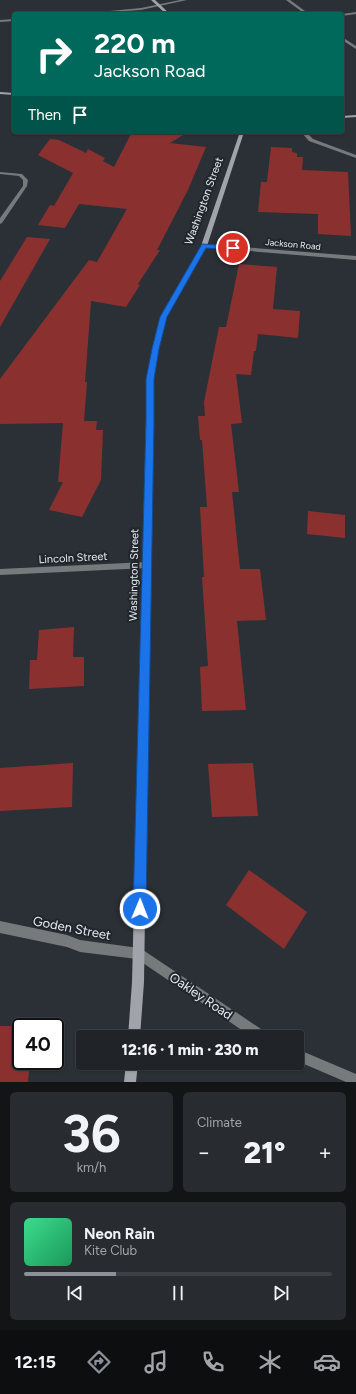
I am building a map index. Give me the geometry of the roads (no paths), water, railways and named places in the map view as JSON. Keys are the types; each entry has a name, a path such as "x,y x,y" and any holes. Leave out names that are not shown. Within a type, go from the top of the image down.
{"street":[{"path":"153,0 166,12"},
{"path":"105,12 141,9 185,0"},
{"path":"288,0 304,12"},
{"path":"344,15 356,13"},
{"path":"0,21 12,20"},
{"path":"344,39 356,48"},
{"path":"0,93 12,94"},
{"path":"344,117 356,116"},
{"name":"Washington Street","path":"134,1030 139,954 150,379 155,349 164,317 204,246 241,134"},
{"path":"305,134 310,140 356,157"},
{"path":"0,173 20,175 25,179 25,186 0,222"},
{"name":"Jackson Road","path":"204,246 356,258"},
{"name":"Lincoln Street","path":"0,572 146,566"},
{"name":"Goden Street","path":"0,927 67,941 80,946 139,954"},
{"name":"Oakley Road","path":"139,954 253,1030"},
{"path":"304,1058 356,1080"},
{"path":"130,1082 131,1070"}]}
